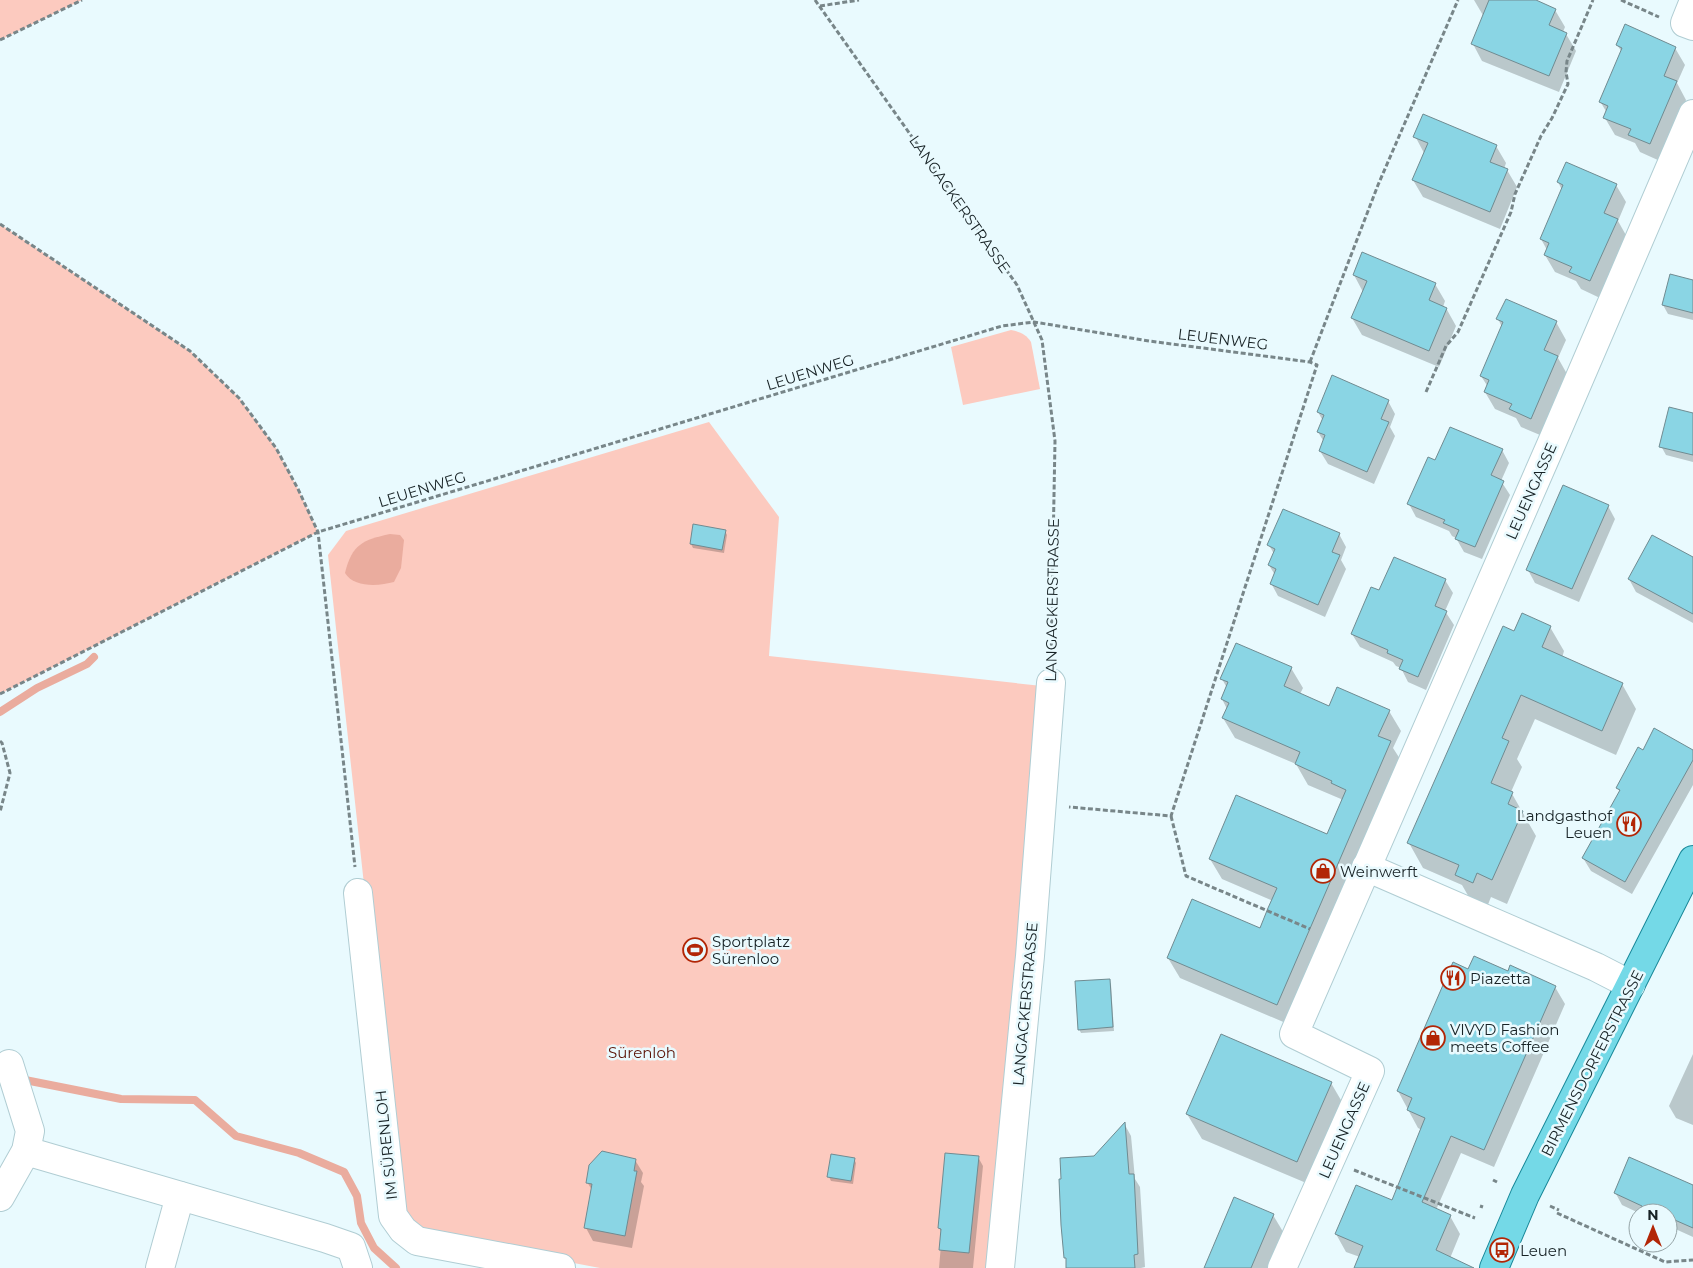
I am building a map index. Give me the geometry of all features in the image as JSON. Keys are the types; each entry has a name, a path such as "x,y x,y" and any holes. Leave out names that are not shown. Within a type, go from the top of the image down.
{"main road":[{"name":"BIRMENSDORFERSTRASSE","path":"1494,1268 1525,1195 1693,860"}],"street":[{"name":"LEUENGASSE","path":"1282,1268 1370,1071 1294,1034 1693,114"},
{"name":"LANGACKERSTRASSE","path":"1000,1268 1029,966 1051,683"},
{"path":"1366,867 1596,967 1631,985"},
{"name":"IM SÜRENLOH","path":"358,893 393,1216 403,1230 417,1241 561,1268"},
{"path":"0,1197 26,1151 30,1131 9,1064"},
{"path":"26,1151 351,1247 358,1268"},
{"path":"160,1268 180,1196"}],"path":[{"path":"0,40 82,0"},
{"name":"LANGACKERSTRASSE","path":"816,0 1017,285 1042,340 1055,441 1051,683"},
{"path":"820,6 859,0"},
{"path":"1310,362 1378,185 1458,0"},
{"path":"1426,392 1446,346 1458,332 1483,271 1493,254 1511,212 1515,194 1541,136 1568,84 1567,61 1593,0"},
{"path":"1621,0 1665,19 1690,17"},
{"path":"0,224 190,352 239,398 276,448 298,489 318,532 358,893"},
{"name":"LEUENWEG","path":"0,694 318,532 1002,326 1034,322 1149,341 1318,364 1171,816"},
{"path":"0,741 10,773 0,812"},
{"path":"1042,805 1171,816 1186,876 1313,930"},
{"path":"1331,1161 1474,1218"},
{"path":"1546,1204 1665,1262 1693,1260"}],"green space":[{"path":"0,0 82,0 0,40"},
{"path":"0,224 190,351 239,398 276,448 318,532 0,694"},
{"path":"1011,330 1027,337 1031,342 1040,389 963,405 951,347"},
{"name":"Sportplatz Sürenloo","path":"709,422 779,517 769,656 1042,686 990,1268 600,1268 417,1233 400,1214 328,555 346,531"}],"shaded area":[{"path":"390,534 400,535 404,540 401,568 394,582 367,585 349,578 345,573 355,549 366,541"}],"building":[{"path":"1489,0 1536,0 1556,9 1549,25 1567,33 1549,76 1471,44"},
{"path":"1625,24 1676,47 1664,76 1677,81 1650,144 1628,135 1631,129 1603,118 1608,106 1599,102 1622,48 1616,45"},
{"path":"1423,114 1497,145 1490,162 1508,169 1490,212 1412,180 1428,143 1413,137"},
{"path":"1566,162 1617,184 1604,213 1618,219 1590,281 1569,272 1572,267 1544,255 1549,243 1540,239 1563,185 1557,182"},
{"path":"1362,252 1436,283 1429,300 1447,308 1429,351 1351,318 1367,281 1353,275"},
{"path":"1670,274 1693,280 1693,313 1662,305"},
{"path":"1506,299 1557,321 1544,350 1558,356 1531,419 1509,409 1512,404 1484,392 1489,380 1480,376 1503,322 1496,319"},
{"path":"1332,375 1389,400 1381,419 1389,422 1367,472 1319,451 1325,435 1317,432 1324,415 1317,412"},
{"path":"1669,407 1693,413 1693,455 1659,447"},
{"path":"1450,427 1503,449 1491,475 1504,481 1475,547 1455,539 1459,530 1443,523 1445,520 1407,504 1428,457 1435,460"},
{"path":"1563,485 1609,505 1572,589 1526,570"},
{"path":"1283,509 1340,533 1332,552 1340,555 1318,605 1270,584 1276,569 1268,565 1275,549 1267,545"},
{"path":"693,524 726,530 722,550 690,544"},
{"path":"1652,535 1693,557 1693,614 1628,579"},
{"path":"1394,557 1446,579 1435,606 1447,611 1418,677 1399,669 1403,660 1387,653 1388,650 1351,634 1371,587 1379,590"},
{"path":"1522,613 1551,626 1542,647 1623,683 1602,731 1521,695 1502,738 1509,741 1491,783 1513,792 1508,804 1523,811 1492,880 1477,873 1473,883 1455,875 1459,865 1407,843 1503,626 1514,631"},
{"path":"1236,643 1292,667 1284,686 1329,706 1337,687 1390,710 1378,736 1391,741 1277,1005 1167,958 1192,899 1260,928 1277,888 1209,859 1236,795 1327,834 1346,790 1331,783 1332,781 1295,764 1300,752 1222,718 1229,703 1221,699 1228,682 1220,679"},
{"name":"Landgasthof Leuen","path":"1654,728 1693,750 1693,760 1625,882 1582,858 1620,790 1616,788 1638,747 1643,750"},
{"path":"1474,956 1508,971 1510,965 1556,986 1484,1150 1451,1136 1422,1202 1451,1215 1436,1250 1474,1268 1354,1268 1363,1246 1335,1234 1356,1185 1392,1200 1425,1118 1407,1110 1412,1098 1397,1091 1453,962 1468,969"},
{"path":"1110,979 1113,1027 1078,1030 1075,981"},
{"path":"1221,1034 1332,1082 1297,1162 1186,1114"},
{"path":"1125,1122 1129,1174 1134,1174 1138,1254 1134,1255 1135,1268 1066,1268 1061,1225 1060,1158 1094,1156"},
{"path":"602,1151 636,1159 634,1171 637,1171 625,1236 584,1228 592,1184 586,1183 589,1165"},
{"path":"945,1153 979,1156 969,1253 939,1250 941,1229 938,1228"},
{"path":"831,1154 855,1158 851,1181 827,1177"},
{"path":"1629,1157 1693,1185 1693,1228 1678,1221 1678,1203 1636,1203 1614,1193"},
{"path":"1234,1197 1274,1214 1251,1268 1204,1268"}],"waterway":[{"path":"0,712 37,688 87,664 94,657"},
{"path":"20,1079 121,1099 195,1100 236,1136 299,1153 344,1172 357,1196 361,1223 374,1248 396,1268"}],"place":[{"name":"Landgasthof Leuen","path":"1629,824"},
{"name":"Weinwerft","path":"1323,871"},
{"name":"Sportplatz Sürenloo","path":"695,950"},
{"name":"Piazetta","path":"1453,978"},
{"name":"VIVYD Fashion meets Coffee","path":"1433,1038"},
{"name":"Leuen","path":"1502,1250"}],"park label":[{"name":"Sürenloh","path":"642,1052"}]}
